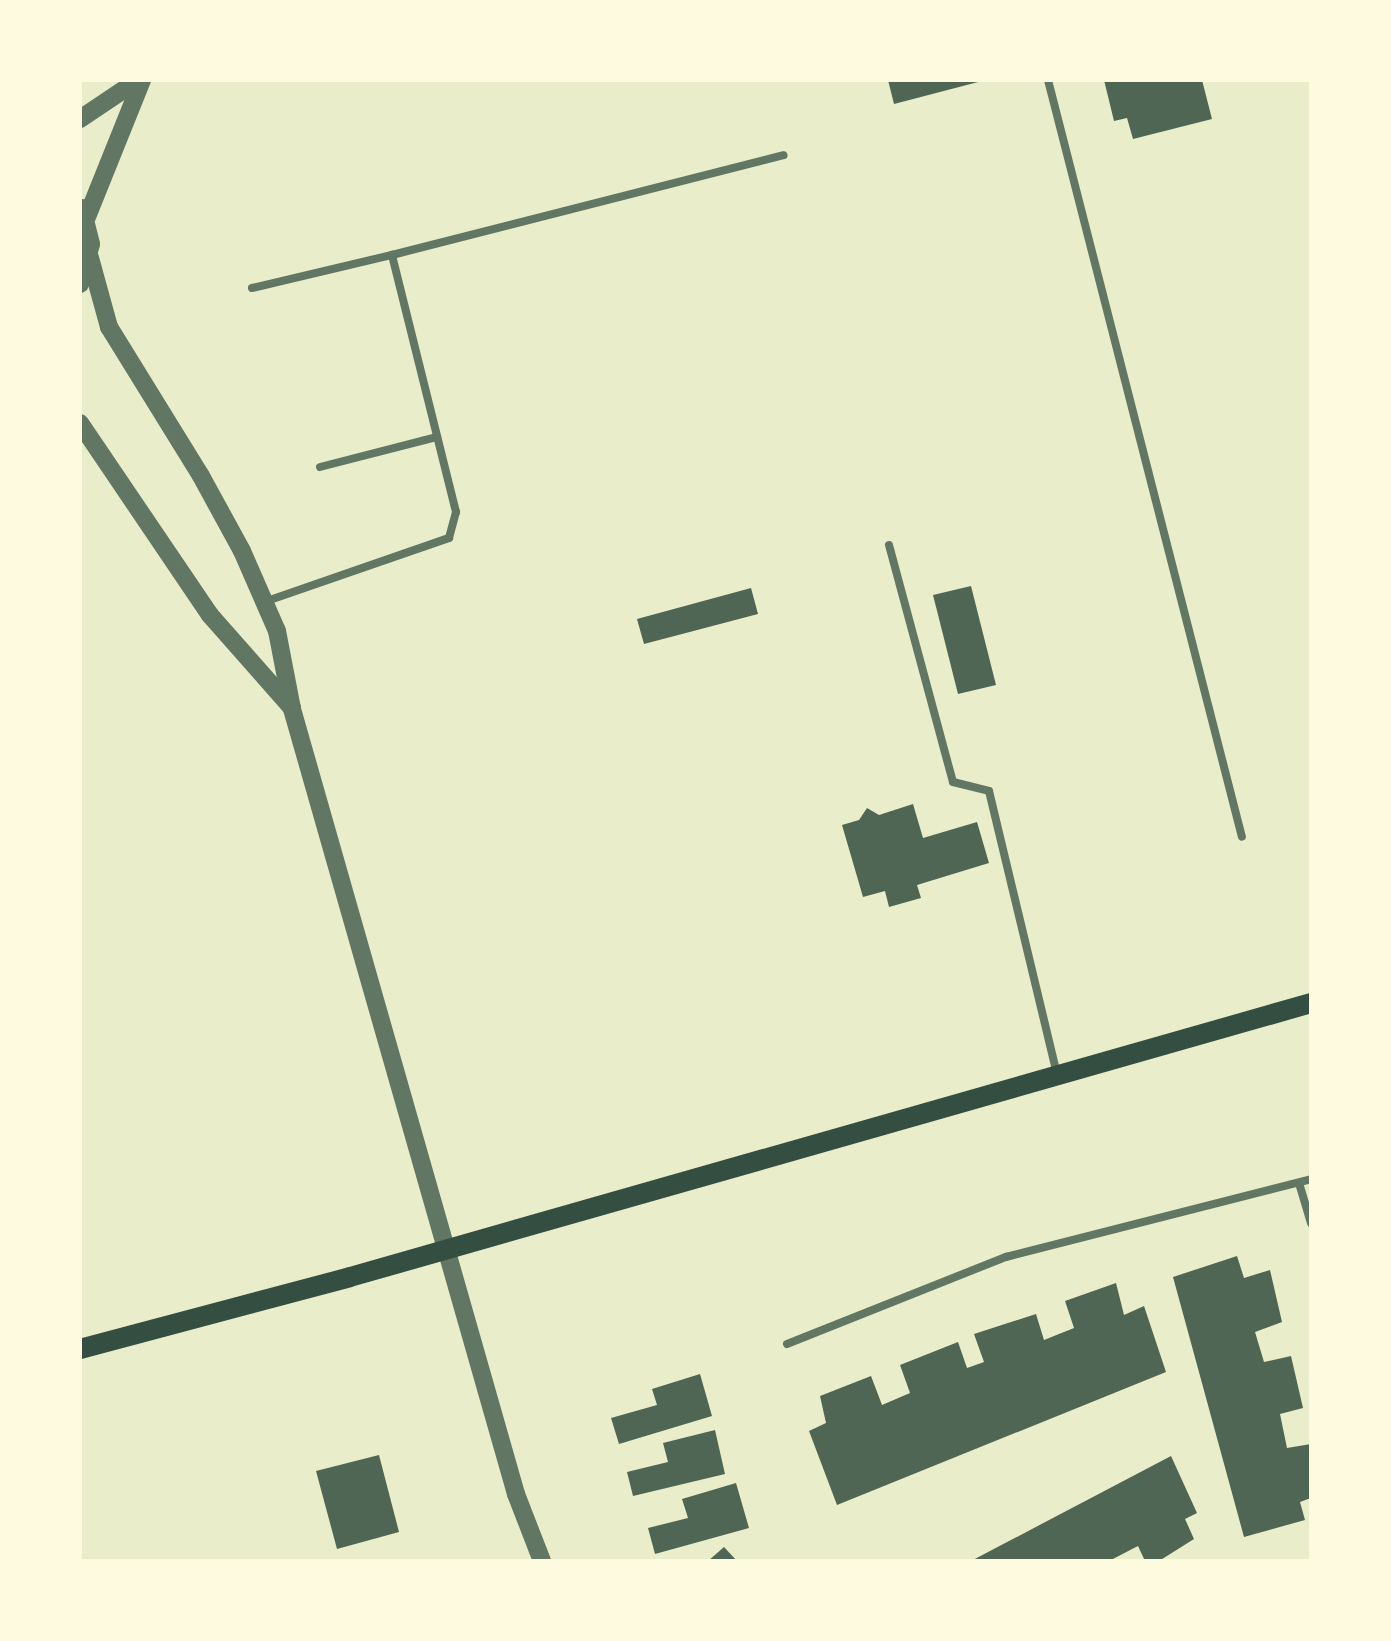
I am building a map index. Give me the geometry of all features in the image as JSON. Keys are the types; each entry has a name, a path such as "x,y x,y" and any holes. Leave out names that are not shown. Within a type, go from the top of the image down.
{"main road":[{"path":"80,1350 446,1250 1311,1003"}],"street":[{"path":"80,119 140,80"},
{"path":"140,80 83,211 90,258 109,328 201,476 277,631 292,708 446,1250 516,1494 542,1561"},
{"path":"80,284 90,258"},
{"path":"80,424 210,616 292,708"}],"lane":[{"path":"1048,80 1242,836"},
{"path":"252,288 783,155"},
{"path":"264,602 449,538 456,512 392,255"},
{"path":"320,466 437,437"},
{"path":"888,544 953,782 989,791 1057,1074"},
{"path":"788,1344 1006,1258 1311,1180"},
{"path":"1300,1183 1311,1223"}],"building":[{"path":"888,80 982,80 982,81 894,104"},
{"path":"1104,80 1202,80 1212,119 1133,139 1127,118 1114,121"},
{"path":"971,586 996,685 958,694 933,595"},
{"path":"751,588 758,614 644,644 637,619"},
{"path":"913,804 923,838 977,822 989,863 917,885 921,898 889,907 885,891 863,897 842,825 859,820 867,808 879,815"},
{"path":"1237,1256 1244,1278 1270,1270 1282,1322 1255,1332 1264,1362 1291,1356 1303,1408 1280,1414 1287,1448 1311,1444 1311,1498 1300,1502 1305,1520 1244,1537 1173,1277"},
{"path":"1116,1283 1124,1315 1144,1306 1166,1372 837,1505 809,1431 826,1423 820,1396 871,1376 882,1405 910,1393 900,1365 958,1342 967,1368 984,1362 974,1334 1036,1314 1044,1340 1074,1328 1065,1301"},
{"path":"700,1374 712,1416 619,1444 611,1418 657,1405 652,1389"},
{"path":"715,1430 725,1474 633,1496 627,1472 668,1462 663,1443"},
{"path":"379,1455 399,1532 337,1549 316,1471"},
{"path":"1171,1456 1197,1513 1185,1519 1194,1539 1159,1561 1145,1561 1138,1546 1109,1561 971,1561"},
{"path":"736,1483 749,1528 655,1554 648,1528 688,1518 682,1499"},
{"path":"724,1547 737,1561 708,1561"}]}
